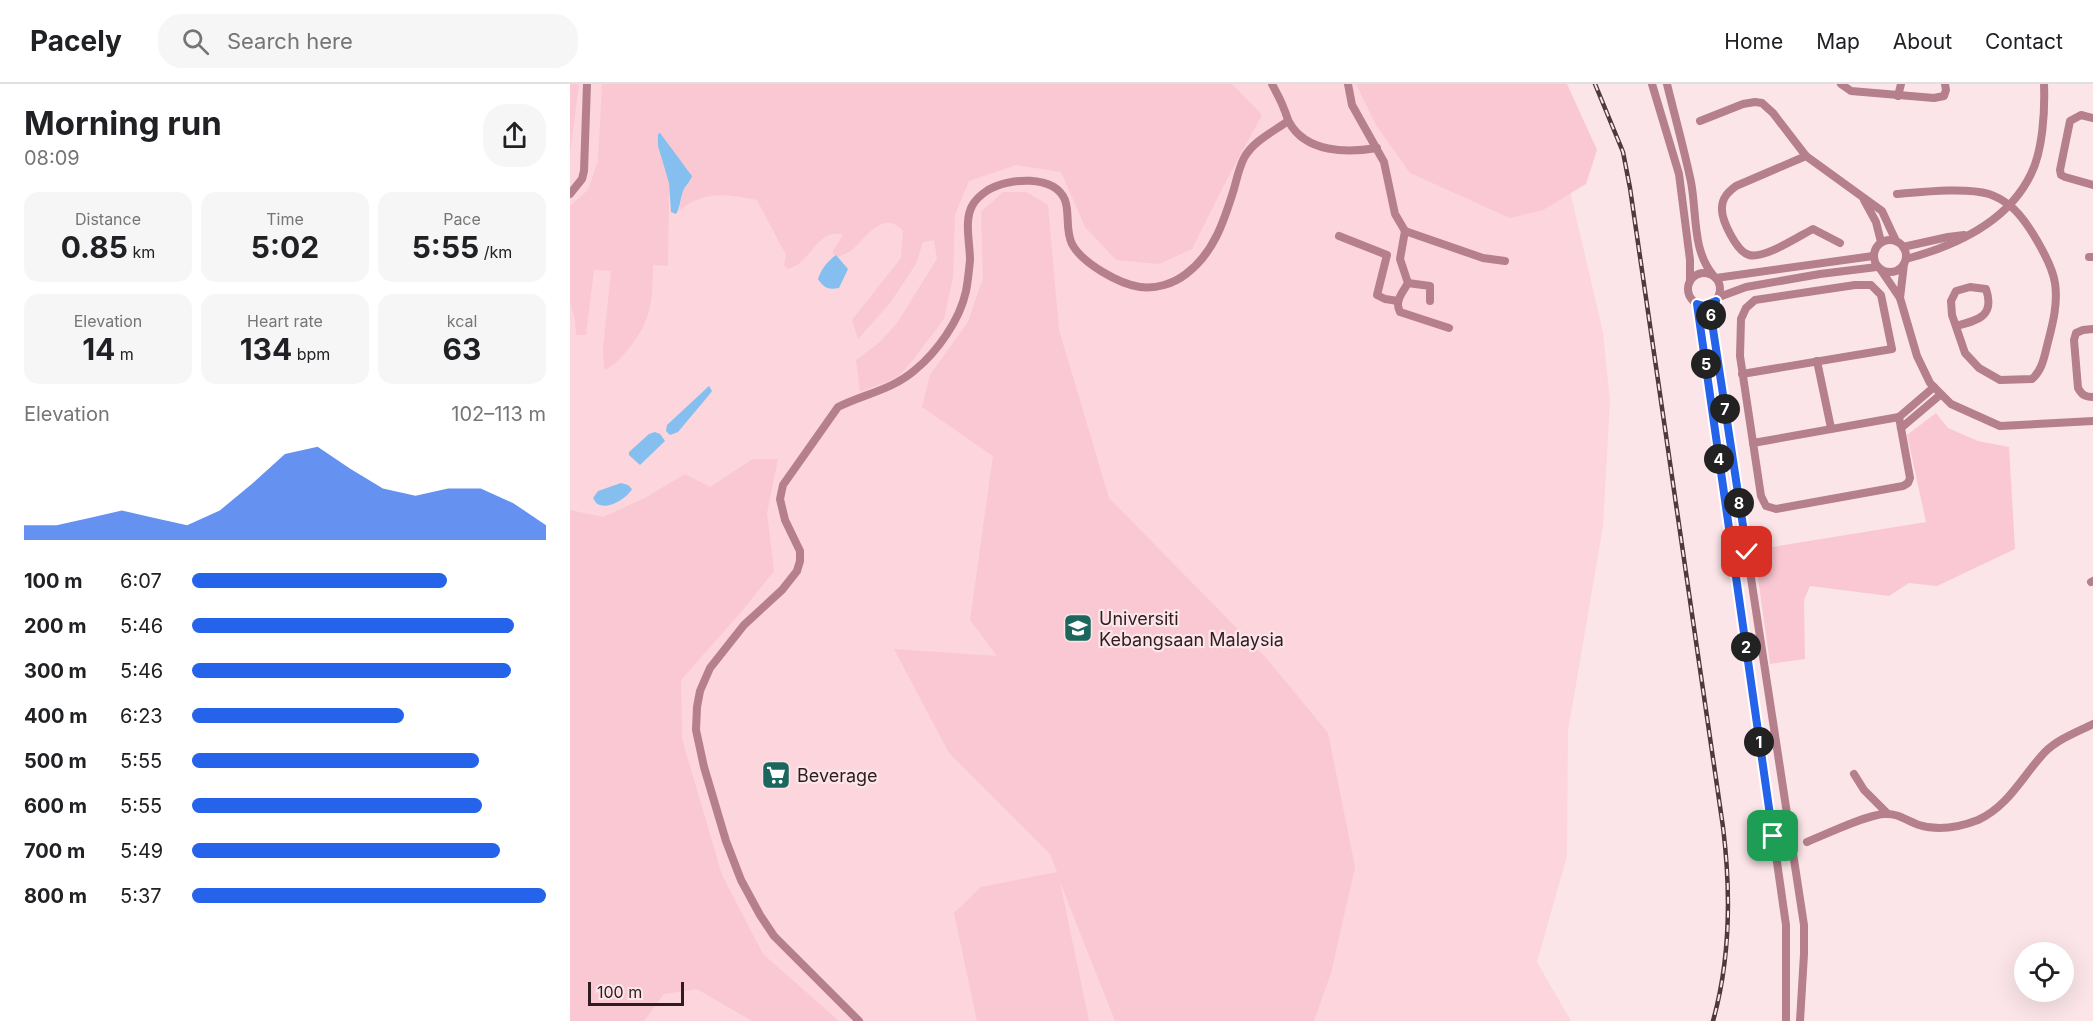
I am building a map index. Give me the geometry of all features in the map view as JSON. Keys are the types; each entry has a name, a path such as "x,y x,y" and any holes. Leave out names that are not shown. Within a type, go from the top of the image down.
{"street":[{"path":"570,194 582,179 584,171 586,84"},
{"path":"1272,84 1284,107 1288,121 1295,131 1306,139 1321,147 1342,151 1377,148"},
{"path":"1348,84 1352,105 1384,162 1395,214 1405,231 1483,258 1505,261"},
{"path":"1652,84 1679,174 1690,260 1688,286 1690,297 1697,304 1704,306 1746,287 1820,274 1879,269 1894,272 1905,262 1951,244 1996,218 2011,205 2032,173 2045,116 2044,84"},
{"path":"1667,84 1692,186 1698,242 1706,266 1721,287 1711,316 1804,925 1800,1021"},
{"path":"1841,84 1851,91 1934,98 1944,96 1945,84"},
{"path":"1898,96 1901,84"},
{"path":"1700,121 1743,104 1755,102 1762,103 1773,112 1806,156 1882,211 1896,241 1904,247 1905,262 1900,298"},
{"path":"2093,118 2081,116 2070,121 2060,170 2061,175 2093,185"},
{"path":"859,1021 774,936 760,915 741,880 726,841 704,767 696,730 700,691 710,668 744,625 782,590 797,571 800,551 786,520 780,499 783,485 838,407 894,386 916,370 935,350 966,293 970,259 968,220 971,206 989,189 999,185 1038,180 1054,186 1064,198 1068,211 1068,232 1072,244 1085,260 1127,284 1140,287 1160,287 1179,279 1205,257 1221,227 1244,157 1255,143 1288,121"},
{"path":"1806,156 1736,186 1724,198 1723,218 1742,251 1748,255 1774,249 1813,229 1840,243"},
{"path":"1897,194 1928,191 1989,194 2011,205 2029,227 2052,273 2055,285 2055,315 2039,372 2031,379 2000,380 1979,368 1965,353 1952,315 1951,301 1956,291 1970,287 1986,289 1990,301 1989,308 1979,320 1956,326"},
{"path":"1862,196 1876,222 1881,242"},
{"path":"1405,231 1400,259 1408,283 1398,301 1400,312 1449,328"},
{"path":"1904,247 1969,234"},
{"path":"1339,236 1387,255 1377,295 1398,301"},
{"path":"1896,241 1881,242 1875,248 1873,256 1879,269 1900,298 1917,356 1940,395 1951,404 2000,426 2093,421"},
{"path":"1690,281 1700,273 1715,276 1873,256"},
{"path":"1408,283 1430,286 1430,301"},
{"path":"1742,374 1892,349 1881,295 1871,285 1855,285 1755,300 1746,308 1741,319 1740,356 1742,374 1761,496 1766,506 1776,508 1903,486 1908,483 1910,478 1899,417"},
{"path":"1697,304 1786,925 1786,1021"},
{"path":"2093,329 2076,333 2074,340 2078,388 2081,394 2093,397"},
{"path":"1817,361 1831,428"},
{"path":"1753,443 1899,417 1934,387"},
{"path":"1901,428 1940,395"},
{"path":"1807,842 1880,814 1898,815 1920,825 1940,828 1959,826 1979,819 1998,808 2048,750 2063,739 2093,724"},
{"path":"1854,774 1869,796 1888,814"}],"shaded area":[{"name":"Universiti Kebangsaan Malaysia","path":"570,84 1520,84 1566,174 1603,332 1610,401 1603,526 1568,731 1567,856 1537,962 1571,1021 570,1021"},
{"path":"570,84 579,84 570,153"},
{"path":"602,84 1232,84 1262,115 1192,249 1159,264 1116,260 1085,227 1061,172 1016,165 969,181 955,215 953,277 944,319 900,375 860,392 856,360 880,342 897,323 937,259 934,240 923,242 916,264 890,303 858,339 852,320 901,258 903,231 896,225 882,224 869,232 852,250 839,257 834,255 833,251 843,235 828,235 796,266 787,269 784,265 786,255 757,200 716,195 697,200 679,211 683,190 691,181 690,172 658,134 658,146 669,183 668,266 653,265 650,308 647,318 638,337 606,370 603,349 611,271 594,270 586,335 576,335 575,319 570,303 570,206 588,190 598,161"},
{"path":"1356,84 1567,84 1597,150 1586,184 1543,210 1510,218 1410,173 1376,125"},
{"path":"1003,192 1026,192 1048,205 1059,330 1109,498 1267,659 1328,733 1355,867 1331,973 1314,1021 1115,1021 1060,882 1089,1021 977,1021 954,913 981,887 1057,872 1050,854 949,753 894,649 997,656 970,620 993,456 922,407 930,375 968,322 983,278 981,212"},
{"path":"1936,413 1948,428 1978,441 2009,447 2015,549 1937,586 1909,583 1889,596 1810,586 1804,600 1805,659 1770,664 1754,550 1926,522 1907,435"},
{"path":"753,459 778,459 767,513 774,571 681,680 682,739 722,875 763,954 839,1021 752,1021 697,989 664,994 644,1021 570,1021 570,510 603,517 645,498 685,474 710,487"}],"water":[{"path":"660,133 692,176 684,189 676,214 671,212 669,183 658,146 658,134"},
{"path":"836,255 848,269 839,288 829,288 818,279 825,266"},
{"path":"709,386 712,391 709,395 678,432 670,435 666,431 667,425"},
{"path":"655,432 660,434 665,441 640,465 629,455 629,452 649,434"},
{"path":"621,483 632,489 618,502 604,506 598,504 593,498 598,491"}],"railway":[{"path":"1595,84 1623,152 1630,188 1723,827 1728,924 1723,973 1713,1021"}],"place":[{"name":"Universiti Kebangsaan Malaysia","path":"1078,628"},
{"name":"Beverage","path":"776,775"}],"route":[{"path":"1747,552 1711,316 1716,301 1704,306 1697,304 1773,836"}]}
